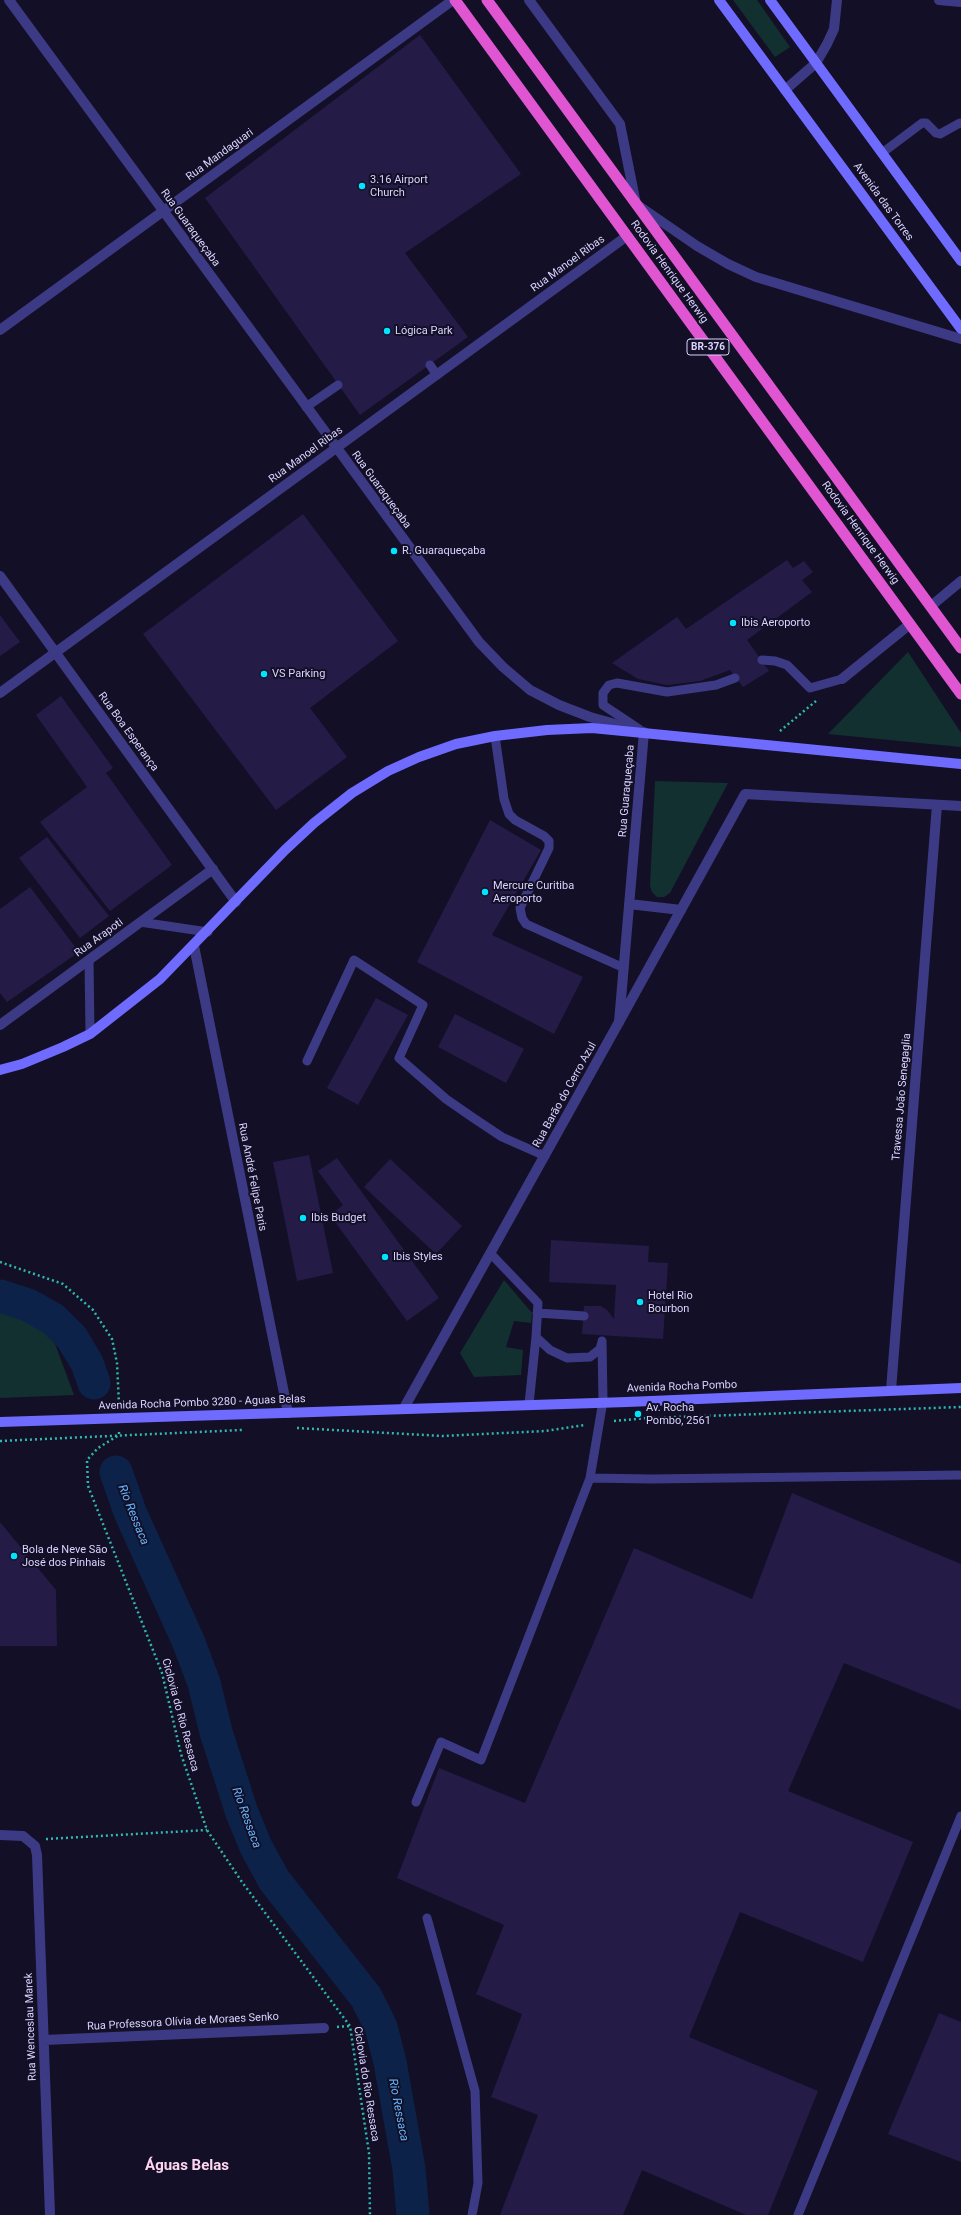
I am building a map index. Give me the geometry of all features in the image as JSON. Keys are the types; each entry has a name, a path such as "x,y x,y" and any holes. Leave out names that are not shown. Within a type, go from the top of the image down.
{"highway":[{"name":"Rodovia Henrique Herwig","path":"454,0 961,694"},
{"name":"Rodovia Henrique Herwig","path":"487,0 961,648"}],"main road":[{"name":"Avenida das Torres","path":"719,0 961,329"},
{"path":"770,0 961,261"},
{"path":"0,1070 22,1064 90,1034 160,979 208,932 285,850 314,823 352,793 388,771 420,757 456,744 495,736 547,730 592,728 961,764"},
{"name":"Avenida Rocha Pombo","path":"404,1408 961,1388"},
{"name":"Avenida Rocha Pombo 3280 - Aguas Belas","path":"0,1422 404,1408"}],"street":[{"name":"Rua Guaraqueçaba","path":"9,0 479,642 503,667 530,690 559,705 590,717 644,732 619,1022"},
{"name":"Rua Mandaguari","path":"0,330 454,0"},
{"path":"529,0 620,124 636,204 697,246 728,264 756,277 961,339"},
{"path":"785,90 816,63 834,29 837,0"},
{"path":"939,0 961,2"},
{"name":"Rua Manoel Ribas","path":"0,693 627,236"},
{"name":"Rua Boa Esperança","path":"0,576 236,902"},
{"path":"931,606 961,582"},
{"path":"842,679 910,624"},
{"name":"Rua Barão do Cerro Azul","path":"404,1408 491,1254 745,794 938,805"},
{"path":"938,805 961,806"},
{"name":"Travessa João Senegaglia","path":"891,1390 938,805"},
{"name":"Rua Arapoti","path":"0,1025 213,870"},
{"path":"629,904 681,910"},
{"name":"Rua André Felipe Paris","path":"194,946 288,1413"},
{"path":"0,1835 23,1836 30,1840"},
{"name":"Rua Wenceslau Marek","path":"30,1840 35,1846 37,1855 50,2215"},
{"name":"Rua Professora Olívia de Moraes Senko","path":"44,2040 324,2028"}],"lane":[{"path":"882,153 922,123 926,123 936,133 940,134 960,123"},
{"path":"430,365 437,375"},
{"path":"306,407 338,385"},
{"path":"762,660 775,661 787,665 810,688 842,679"},
{"path":"644,732 603,705 603,693 609,685 617,683 667,692 716,685 735,678"},
{"path":"495,736 504,799 509,814 515,820 544,836 549,841 549,848 520,908 522,918 526,924 624,968"},
{"path":"140,922 208,932"},
{"path":"89,960 90,1034"},
{"path":"307,1061 354,960 423,1005 399,1058 446,1099 484,1125 502,1137 545,1156"},
{"path":"491,1254 538,1303 529,1404"},
{"path":"537,1313 584,1316"},
{"path":"416,1802 441,1742 481,1760 590,1478 603,1401 602,1338 600,1349 590,1357 567,1358 550,1350 536,1337"},
{"path":"590,1478 651,1479 961,1475"},
{"path":"798,2215 961,1816"},
{"path":"427,1918 475,2091 478,2183 472,2215"}],"path":[{"path":"764,744 818,699"},
{"path":"0,1262 63,1284 93,1310 112,1339 117,1363 119,1435"},
{"path":"293,1428 443,1436 545,1431 647,1418 961,1407"},
{"path":"0,1441 246,1430"},
{"name":"Ciclovia do Rio Ressaca","path":"119,1435 98,1448 87,1460 88,1486 162,1673 181,1754 206,1830 242,1882 350,2026 369,2153 370,2215"},
{"path":"30,1840 206,1830"}],"green space":[{"path":"733,0 757,0 790,47 775,57"},
{"path":"908,652 961,733 961,747 828,734"},
{"path":"655,781 728,783 670,893 664,897 657,897 652,892 650,886"},
{"path":"504,1280 532,1313 531,1323 514,1321 506,1347 523,1350 521,1375 474,1377 460,1353"},
{"path":"0,1307 37,1319 54,1341 74,1395 0,1398"}],"building":[{"name":"3.16 Airport Church","path":"420,35 521,174 405,253 468,337 360,415 205,198"},
{"name":"VS Parking","path":"303,514 398,641 310,708 347,757 276,810 143,634"},
{"name":"Ibis Aeroporto","path":"787,560 793,568 804,561 813,572 802,580 812,592 747,640 769,671 743,687 730,670 700,681 667,685 638,679 612,663 677,617 686,629"},
{"path":"0,615 20,642 0,656"},
{"path":"61,696 113,768 106,773 172,865 110,911 40,822 87,787 36,715"},
{"name":"Mercure Curitiba Aeroporto","path":"490,820 541,850 492,935 583,977 554,1034 417,962"},
{"path":"47,837 109,916 80,938 19,858"},
{"path":"30,887 79,952 7,1002 0,993 0,909"},
{"path":"376,998 408,1015 358,1105 327,1088"},
{"path":"455,1014 524,1049 506,1083 438,1047"},
{"name":"Ibis Budget","path":"309,1155 333,1273 297,1281 273,1162"},
{"name":"Ibis Styles","path":"337,1158 439,1298 407,1321 330,1215 343,1205 318,1171"},
{"path":"390,1159 462,1226 436,1254 364,1187"},
{"name":"Hotel Rio Bourbon","path":"551,1240 649,1246 648,1262 668,1263 663,1339 582,1334 584,1306 601,1306 607,1310 614,1319 616,1285 549,1282"},
{"path":"792,1493 961,1564 961,1710 844,1663 788,1791 913,1842 863,1962 740,1912 689,2037 818,2091 768,2215 746,2215 642,2170 623,2215 500,2215 538,2115 491,2097 522,2014 476,1994 504,1925 397,1878 439,1768 525,1803 634,1548 752,1599"},
{"name":"Bola de Neve São José dos Pinhais","path":"0,1522 56,1590 57,1646 0,1646"},
{"path":"939,2013 961,2022 961,2162 888,2134"}],"waterway":[{"name":"Rio Ressaca","path":"0,1296 28,1305 53,1319 72,1338 87,1363 94,1383"},
{"name":"Rio Ressaca","path":"116,1472 130,1512 189,1643 204,1683 216,1732 242,1813 256,1847 274,1880 366,1997 381,2027 390,2062 409,2169 413,2215"}],"place":[{"name":"3.16 Airport Church","path":"362,186"},
{"name":"Lógica Park","path":"387,331"},
{"name":"R. Guaraqueçaba","path":"394,551"},
{"name":"Ibis Aeroporto","path":"733,623"},
{"name":"VS Parking","path":"264,674"},
{"name":"Mercure Curitiba Aeroporto","path":"485,892"},
{"name":"Ibis Budget","path":"303,1218"},
{"name":"Ibis Styles","path":"385,1257"},
{"name":"Hotel Rio Bourbon","path":"640,1302"},
{"name":"Av. Rocha Pombo, 2561","path":"638,1414"},
{"name":"Bola de Neve São José dos Pinhais","path":"14,1556"}],"district":[{"name":"Águas Belas","path":"187,2166"}]}
